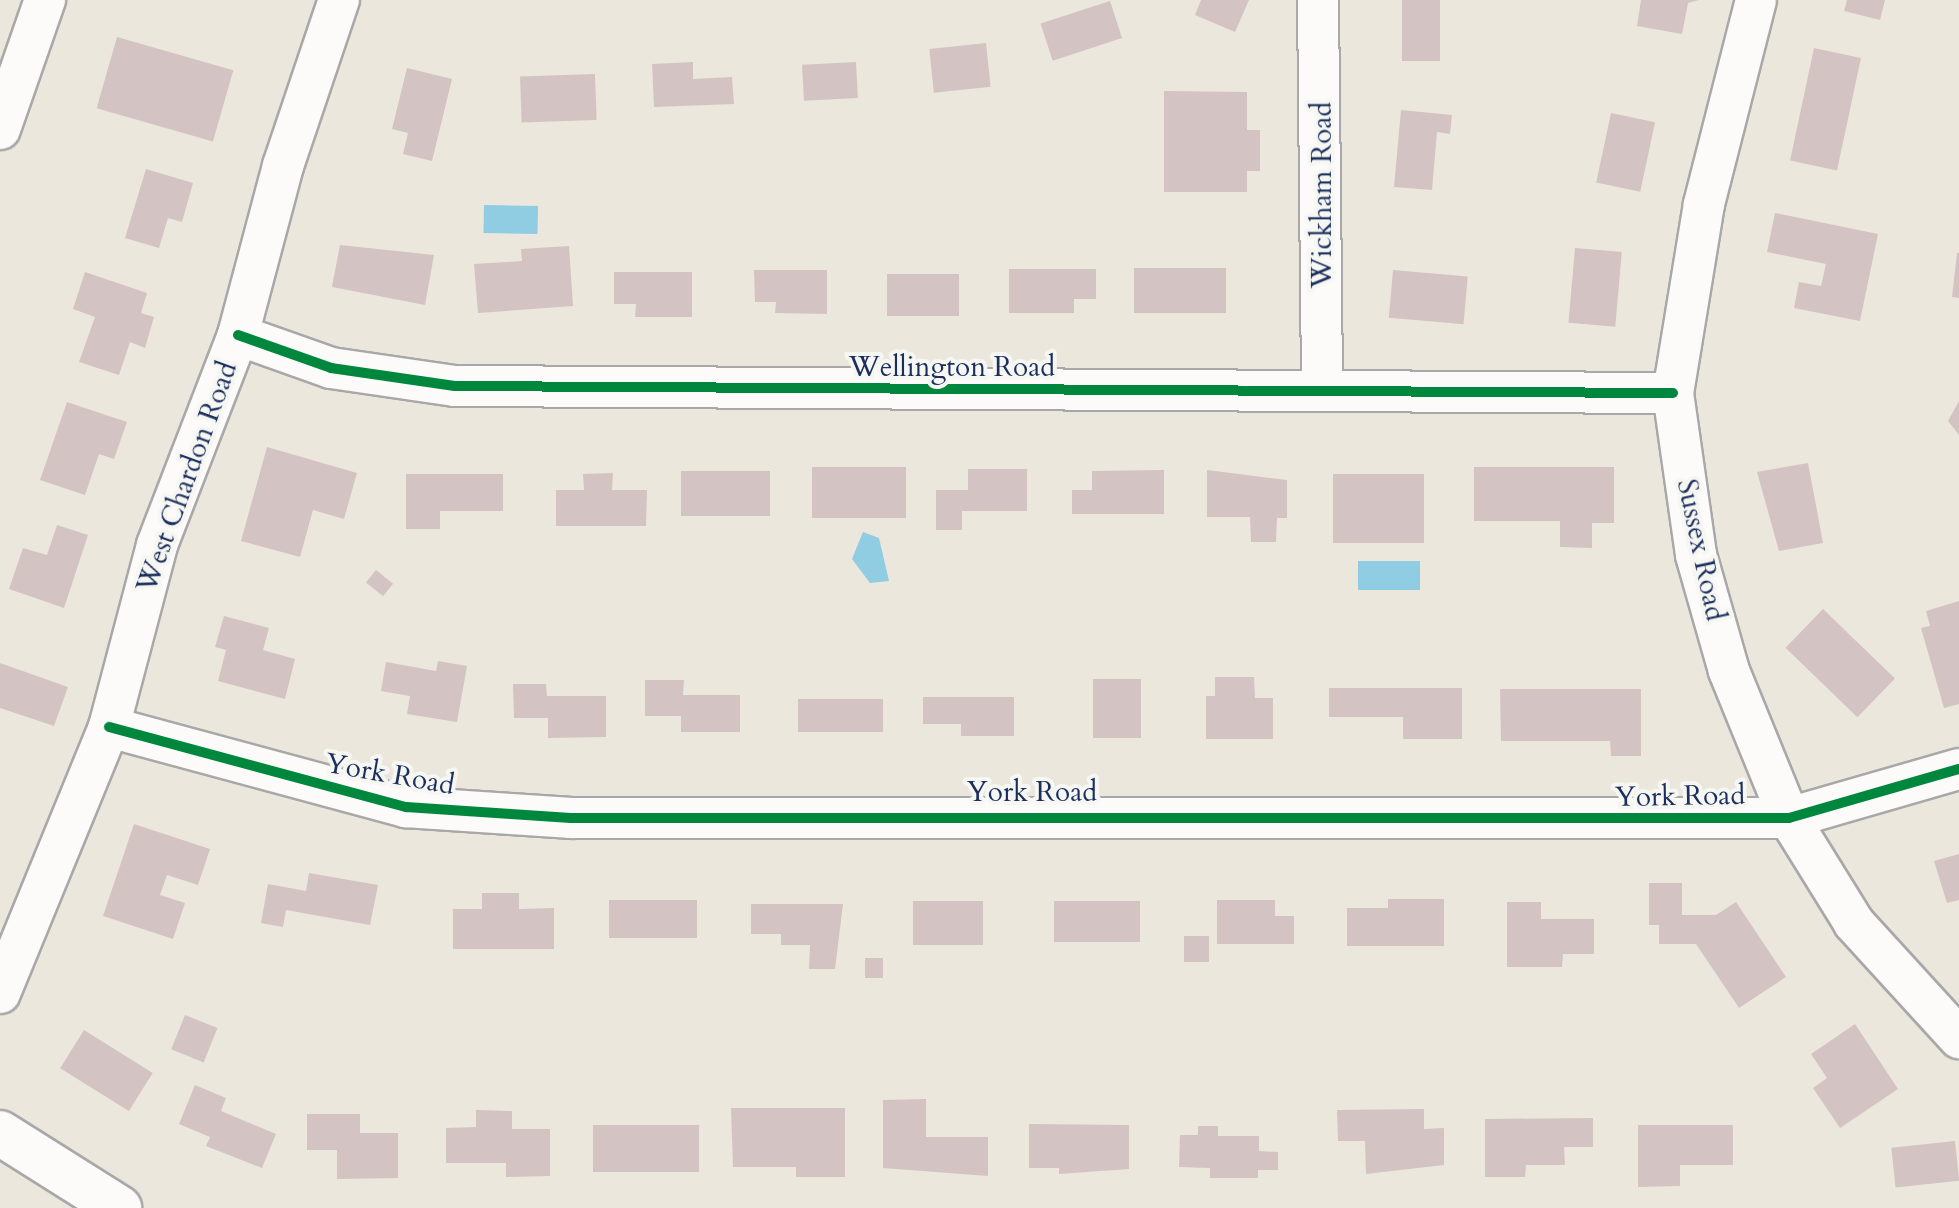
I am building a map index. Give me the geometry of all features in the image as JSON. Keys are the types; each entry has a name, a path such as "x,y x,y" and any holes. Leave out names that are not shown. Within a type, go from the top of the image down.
{"street":[{"path":"0,129 45,0"},
{"name":"West Chardon Road","path":"0,993 109,727 157,545 238,335 283,166 339,0"},
{"name":"Wickham Road","path":"1318,0 1322,389"},
{"name":"Sussex Road","path":"1756,0 1704,204 1673,393 1696,555 1729,671 1789,818 1854,923 1959,1038"},
{"name":"Wellington Road","path":"238,335 331,368 455,386 692,393 1322,389 1673,393"},
{"name":"York Road","path":"109,727 406,807 571,818 1789,818 1959,769"},
{"path":"0,1133 119,1208"}],"water":[{"path":"484,205 538,206 538,234 484,233"},
{"path":"863,532 879,538 889,581 870,583 852,559"},
{"path":"1358,561 1420,561 1420,590 1358,590"}],"building":[{"path":"1201,0 1249,0 1235,32 1195,15"},
{"path":"1402,0 1440,0 1440,61 1402,61"},
{"path":"1641,0 1699,0 1688,3 1682,34 1637,26"},
{"path":"1847,0 1885,0 1880,20 1844,11"},
{"path":"1110,1 1122,38 1053,61 1041,24"},
{"path":"117,37 233,70 213,141 97,108"},
{"path":"986,43 991,87 934,93 929,49"},
{"path":"1814,48 1861,58 1837,170 1790,160"},
{"path":"693,62 693,79 732,77 734,104 654,107 652,64"},
{"path":"856,62 858,98 804,101 802,65"},
{"path":"407,68 452,79 432,161 403,154 408,133 392,129"},
{"path":"595,74 597,120 522,123 520,77"},
{"path":"1164,91 1247,92 1247,130 1260,130 1260,171 1247,171 1247,192 1164,192"},
{"path":"1401,110 1452,115 1450,134 1437,132 1432,190 1394,187"},
{"path":"1611,113 1655,122 1640,192 1596,182"},
{"path":"146,169 193,183 182,222 168,218 159,248 125,238"},
{"path":"1775,213 1878,234 1860,321 1794,308 1799,282 1821,286 1826,264 1767,252"},
{"path":"340,245 434,255 425,305 332,287"},
{"path":"569,246 573,306 478,313 474,264 522,261 521,249"},
{"path":"1575,248 1622,252 1615,327 1568,323"},
{"path":"1959,253 1959,298 1952,297"},
{"path":"1134,268 1226,268 1226,313 1134,313"},
{"path":"1009,269 1096,269 1096,299 1074,299 1074,313 1009,313"},
{"path":"754,270 827,270 827,314 775,313 776,302 755,302"},
{"path":"1393,270 1468,277 1464,324 1389,318"},
{"path":"85,272 147,293 141,313 154,317 145,348 130,342 119,375 79,362 95,317 73,309"},
{"path":"614,272 692,272 692,317 635,317 636,304 614,304"},
{"path":"887,274 959,274 959,316 887,316"},
{"path":"1959,401 1959,435 1948,421"},
{"path":"67,402 127,422 114,459 99,454 85,495 40,480"},
{"path":"267,447 357,473 344,519 313,510 300,557 241,541"},
{"path":"1808,463 1823,543 1779,551 1757,472"},
{"path":"812,467 906,467 906,518 812,518"},
{"path":"1474,467 1614,467 1614,523 1592,523 1592,548 1560,547 1560,521 1474,521"},
{"path":"968,469 1027,469 1027,511 962,511 962,530 936,530 936,490 968,490"},
{"path":"1164,470 1164,514 1072,514 1072,490 1092,490 1092,471"},
{"path":"1207,470 1287,480 1287,518 1277,518 1276,542 1251,542 1250,517 1207,517"},
{"path":"681,471 770,471 770,516 681,516"},
{"path":"613,473 612,490 647,490 646,526 556,526 556,490 584,490 583,474"},
{"path":"406,474 503,474 503,511 440,511 440,529 406,529"},
{"path":"1333,474 1424,474 1424,543 1333,543"},
{"path":"57,525 88,535 64,608 9,589 23,548 47,555"},
{"path":"376,570 393,584 383,596 366,582"},
{"path":"1959,601 1959,704 1944,708 1921,628 1930,626 1926,611"},
{"path":"1823,609 1895,678 1857,717 1785,648"},
{"path":"224,616 269,628 263,650 295,659 285,699 218,681 226,650 215,647"},
{"path":"438,661 467,666 457,722 407,714 410,696 381,691 386,662 436,671"},
{"path":"0,663 68,687 54,726 0,708"},
{"path":"1215,677 1254,677 1255,698 1273,698 1273,739 1206,739 1206,696 1215,696"},
{"path":"1093,679 1141,679 1141,738 1093,738"},
{"path":"645,680 684,680 683,695 740,695 740,732 681,732 681,716 645,716"},
{"path":"513,684 546,684 547,696 606,696 606,737 548,738 548,718 514,718"},
{"path":"1329,688 1462,688 1462,739 1403,739 1403,717 1329,717"},
{"path":"1500,689 1641,689 1641,756 1611,756 1610,741 1501,741"},
{"path":"923,697 1014,697 1014,736 961,736 961,724 923,724"},
{"path":"798,699 883,699 883,732 798,732"},
{"path":"134,824 210,849 198,885 167,875 160,895 185,903 173,939 103,916"},
{"path":"1959,854 1959,900 1947,903 1934,861"},
{"path":"309,873 378,885 370,925 286,910 283,927 261,923 268,884 306,891"},
{"path":"1649,883 1682,883 1682,915 1716,915 1736,902 1786,977 1739,1008 1696,944 1659,944 1659,925 1649,925"},
{"path":"482,893 519,893 519,909 554,908 554,949 453,949 453,909 482,909"},
{"path":"1388,899 1444,899 1444,946 1347,946 1347,908 1388,908"},
{"path":"609,900 697,900 697,938 609,938"},
{"path":"1217,900 1275,900 1275,916 1294,916 1294,944 1217,944"},
{"path":"913,901 983,901 983,945 913,945"},
{"path":"1054,901 1140,901 1140,942 1054,942"},
{"path":"1507,902 1541,902 1541,919 1594,919 1594,954 1563,954 1562,967 1507,967"},
{"path":"751,904 843,904 835,969 809,969 810,945 781,945 781,934 751,934"},
{"path":"1184,936 1209,936 1209,962 1184,962"},
{"path":"865,958 883,958 883,978 865,978"},
{"path":"185,1015 217,1028 204,1062 171,1049"},
{"path":"1855,1024 1898,1089 1840,1128 1813,1088 1827,1078 1811,1054"},
{"path":"84,1030 153,1073 129,1111 60,1068"},
{"path":"195,1085 226,1098 221,1111 276,1134 262,1168 206,1146 210,1137 179,1124"},
{"path":"926,1099 926,1137 988,1137 988,1176 883,1168 883,1100"},
{"path":"731,1108 845,1108 845,1177 796,1177 796,1167 733,1167"},
{"path":"1424,1109 1424,1129 1444,1128 1444,1165 1366,1174 1365,1141 1338,1141 1337,1110"},
{"path":"476,1110 512,1111 512,1129 550,1129 550,1176 506,1177 506,1163 446,1163 446,1128 476,1127"},
{"path":"307,1114 360,1114 360,1133 398,1133 398,1178 337,1179 337,1150 307,1150"},
{"path":"1593,1118 1593,1147 1564,1147 1565,1165 1526,1165 1525,1177 1485,1177 1485,1119"},
{"path":"1029,1124 1129,1125 1129,1169 1059,1174 1059,1168 1029,1168"},
{"path":"593,1125 699,1125 699,1172 593,1172"},
{"path":"1638,1125 1733,1125 1733,1165 1680,1165 1680,1186 1638,1187"},
{"path":"1198,1126 1218,1126 1218,1136 1259,1136 1259,1151 1278,1152 1278,1170 1258,1170 1258,1178 1210,1178 1210,1168 1179,1167 1180,1135 1198,1135"},
{"path":"1955,1141 1959,1181 1896,1187 1891,1148"}],"cycle path":[{"path":"238,335 331,368 455,386 1673,393"},
{"path":"109,727 406,807 571,818 1789,818 1959,769"}]}
